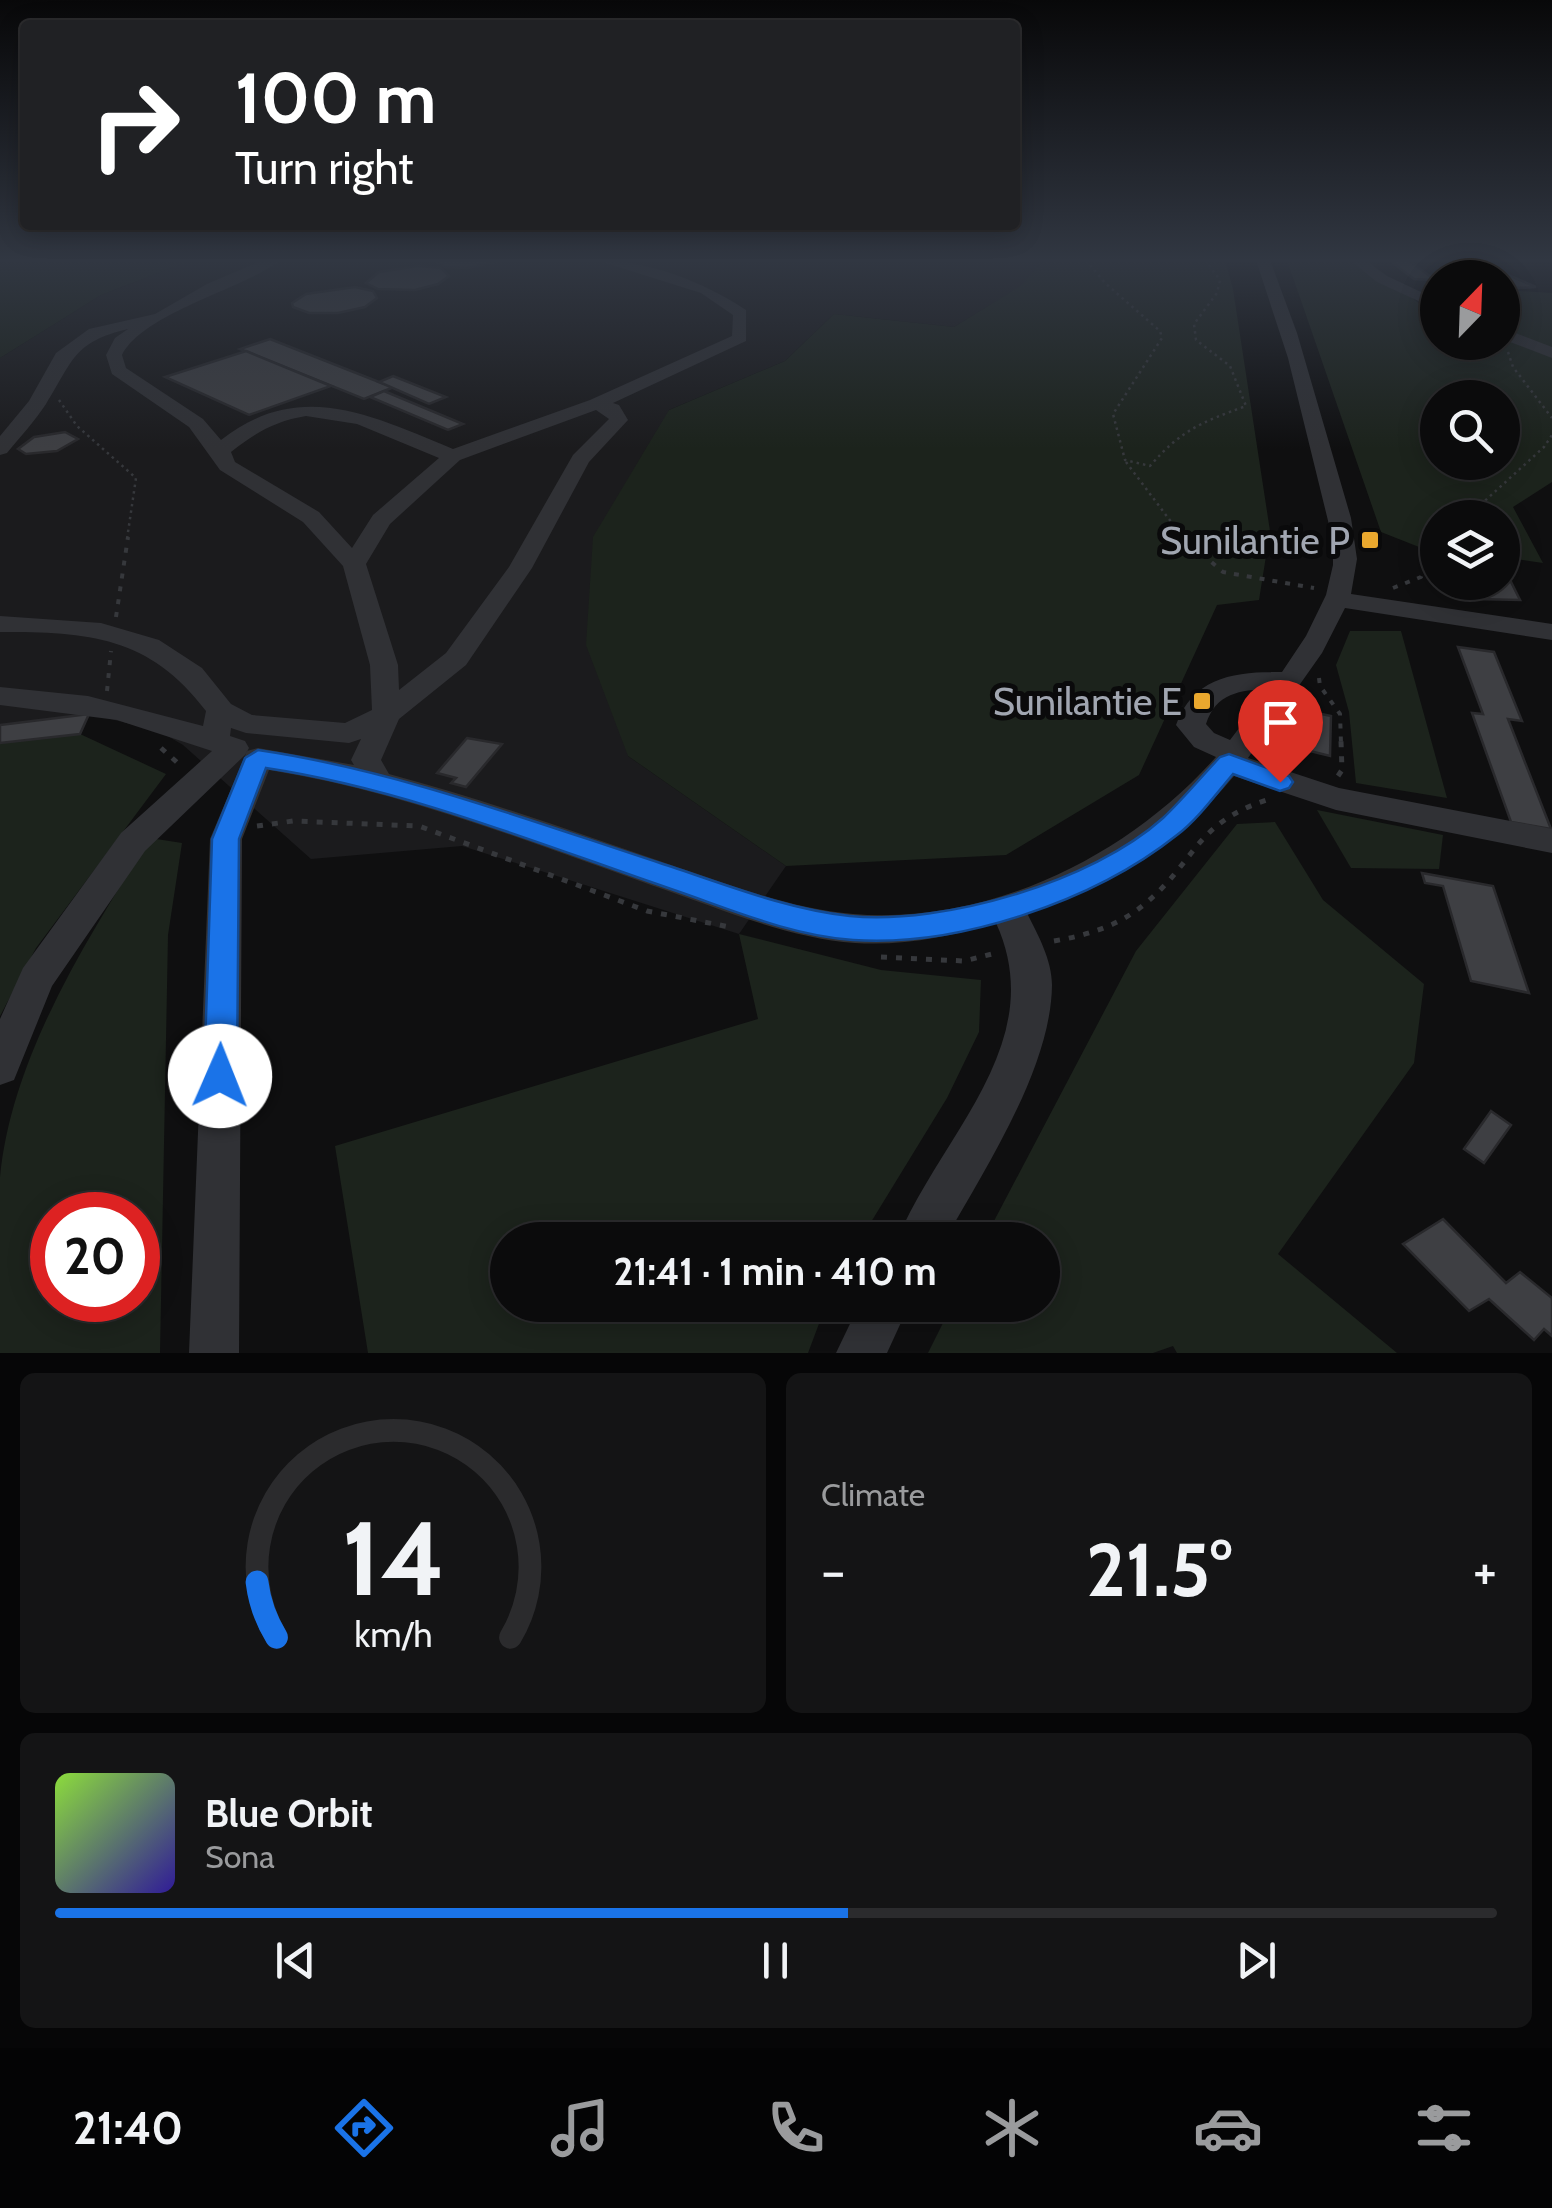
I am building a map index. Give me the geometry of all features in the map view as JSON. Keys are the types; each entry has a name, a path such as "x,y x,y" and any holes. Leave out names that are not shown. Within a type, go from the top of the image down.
{"street":[{"path":"0,448 38,403 62,356 94,332 131,323"},
{"path":"149,323 121,341 114,355 118,370 196,423 220,451 227,466 311,517 354,564 384,665 387,714 366,760 379,785"},
{"path":"354,564 381,520 452,456 596,404 740,338 740,323"},
{"path":"0,696 66,698 167,721 235,749 453,806 781,914 850,928 907,928 960,920 1064,887 1145,846 1170,826 1232,758 1319,636 1338,594 1344,568 1343,536 1283,323"},
{"path":"1520,340 1552,353"},
{"path":"221,710 246,724 349,733 387,714 456,659 520,568 580,459 619,420 612,410 596,404"},
{"path":"220,451 262,422 310,408 338,411 452,456"},
{"path":"1338,594 1413,614 1552,632"},
{"path":"0,624 47,624 114,632 147,645 190,672 221,710 235,749 236,812 226,839 214,1353"},
{"path":"1288,680 1225,684 1209,692 1194,708 1191,724 1204,740 1232,758 1307,791 1552,842"},
{"path":"0,1067 36,979 133,842 235,749"},
{"path":"930,1222 1003,1087 1031,1017 1034,982 1025,946 1006,906"},
{"path":"862,1353 877,1322"}],"path":[{"path":"1151,323 1162,338 1113,414 1125,460 1183,538 1223,572 1338,594"},
{"path":"1125,460 1150,466 1184,432 1246,406 1230,366 1196,340 1195,323"},
{"path":"1510,360 1552,418"},
{"path":"47,384 77,426 136,478 107,695 122,711"},
{"path":"1486,500 1544,448 1552,435"},
{"path":"1380,594 1420,578"},
{"path":"875,956 964,960 1087,936 1130,916 1162,884 1212,822 1240,806 1331,788 1342,770 1340,714 1320,686 1319,673"},
{"path":"159,746 198,780"},
{"path":"236,812 254,827 308,821 420,826 647,911 738,928"}],"shaded area":[{"path":"0,323 56,323 0,358"},
{"path":"56,323 824,323 785,361 669,410 628,756 786,866 739,934 462,846 311,859 183,745 159,731 90,714 80,734 0,743 0,358"},
{"path":"824,323 954,327 960,323 1238,323 1270,531 1259,600 1217,605 1139,775 1006,855 786,866 628,756 586,645 593,537 669,410 785,361"},
{"path":"918,323 960,323 954,327"},
{"path":"1309,323 1420,323 1420,360 1520,360 1520,323 1552,323 1552,482 1520,503 1420,500 1420,547 1381,532"},
{"path":"1520,520 1543,563 1520,560"},
{"path":"1350,631 1401,631 1447,798 1356,783 1349,712 1336,665"},
{"path":"80,734 166,774 36,948 0,1016 0,743"},
{"path":"1317,810 1443,835 1439,869 1351,868"},
{"path":"1275,822 1323,900 1424,984 1414,1063 1278,1254 1397,1353 1177,1353 1173,1346 1153,1353 928,1353 944,1322 1060,1322 1060,1222 993,1222 1136,951 1237,824"},
{"path":"150,838 182,843 168,935 160,1353 0,1353 0,1177 7,1132 36,1043 78,958"},
{"path":"739,934 881,970 981,980 979,1032 947,1098 871,1222 490,1222 490,1322 820,1322 808,1353 368,1353 335,1146 758,1019"}],"building":[{"path":"270,339 394,387 364,399 240,349"},
{"path":"246,351 331,386 249,415 165,377"},
{"path":"393,376 446,397 429,404 379,382"},
{"path":"384,391 463,424 448,430 370,397"},
{"path":"65,432 78,439 57,451 26,454 18,449 34,437"},
{"path":"1458,647 1494,652 1522,721 1508,719 1551,829 1511,822 1472,713 1483,714"},
{"path":"1312,712 1331,716 1330,756 1310,751"},
{"path":"89,714 80,734 0,743 0,725"},
{"path":"467,738 502,744 466,787 451,783 456,778 437,773"},
{"path":"1422,873 1493,886 1529,993 1471,981 1443,886 1425,883"},
{"path":"1491,1111 1511,1125 1484,1163 1464,1149"},
{"path":"1443,1219 1506,1283 1520,1272 1552,1298 1552,1336 1544,1329 1534,1340 1489,1299 1469,1311 1403,1244"}],"place":[{"name":"Sunilantie P","path":"1370,540"},
{"name":"Sunilantie E","path":"1202,701"}],"route":[{"path":"220,1076 226,839 258,758 306,765 453,806 781,914 850,928 907,928 960,920 1064,887 1145,846 1170,826 1229,763 1280,782"}]}
